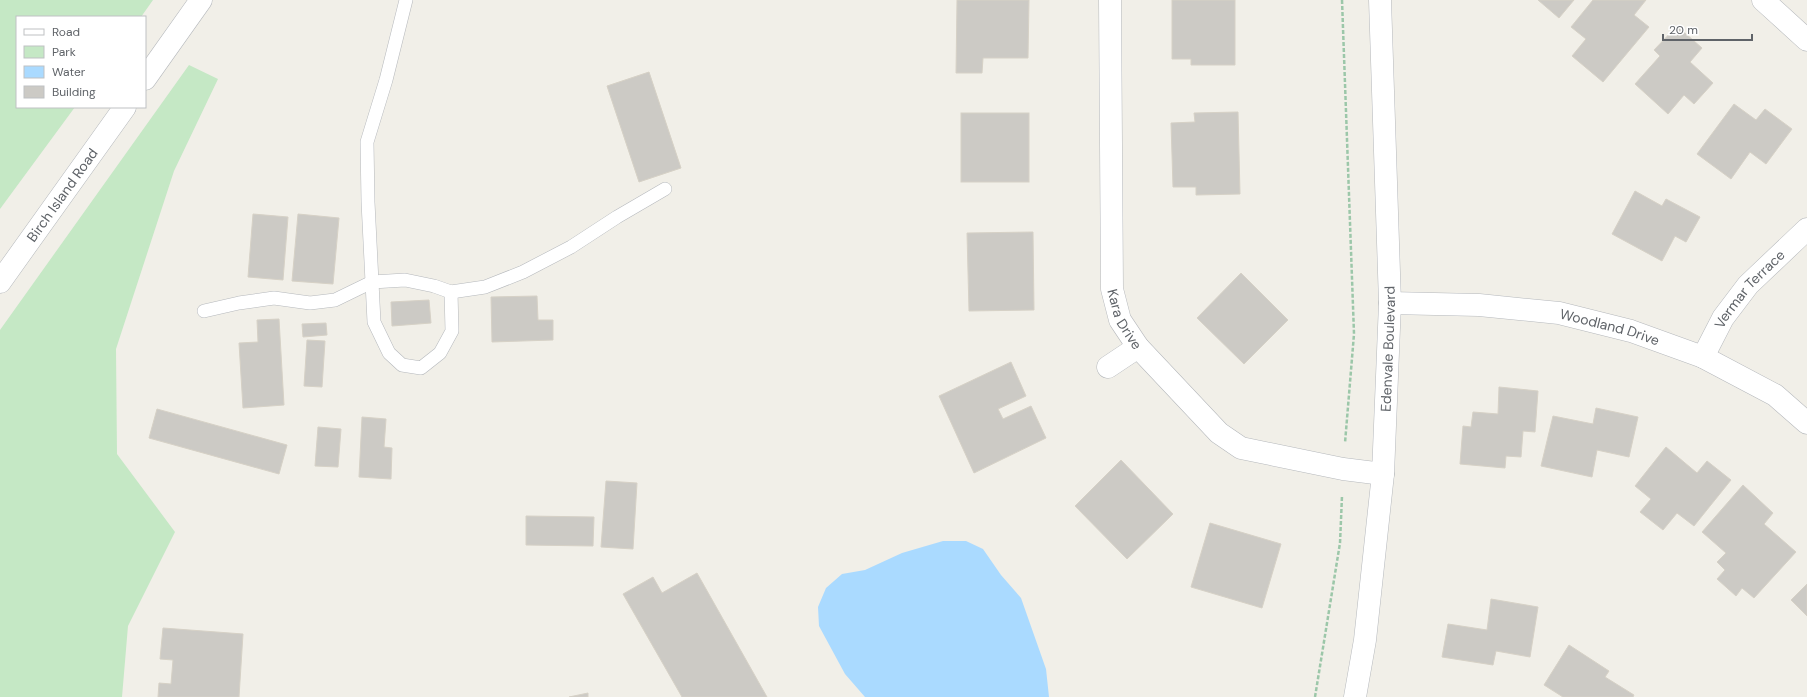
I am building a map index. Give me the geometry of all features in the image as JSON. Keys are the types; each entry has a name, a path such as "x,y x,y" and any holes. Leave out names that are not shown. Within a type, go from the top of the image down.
{"street":[{"path":"146,78 201,0"},
{"name":"Kara Drive","path":"1110,0 1112,289 1120,320 1138,347 1219,434 1241,448 1343,469 1383,474"},
{"name":"Edenvale Boulevard","path":"1355,697 1365,640 1383,474 1390,303 1380,0"},
{"path":"1763,0 1807,40"},
{"name":"Birch Island Road","path":"0,282 124,108"},
{"name":"Vermar Terrace","path":"1703,357 1723,318 1748,286 1807,229"},
{"name":"Woodland Drive","path":"1390,303 1479,305 1560,313 1631,331 1703,357 1775,395 1807,423"},
{"path":"1108,367 1138,347"}],"lane":[{"path":"406,0 386,80 367,142 374,322 389,353 402,365 421,368 440,353 452,331 451,292"},
{"path":"204,311 239,303 274,298 310,303 335,300 372,282 404,280 434,286 451,292 486,287 523,272 571,247 664,189"}],"path":[{"path":"1315,697 1340,543 1343,469 1354,334 1342,0"}],"green space":[{"path":"0,0 153,0 142,16 16,16 16,108 74,108 0,209"},
{"path":"189,65 218,79 174,171 116,349 117,454 175,532 128,626 122,697 0,697 0,330"}],"water":[{"path":"943,541 966,541 983,549 1001,575 1021,598 1046,669 1049,697 865,697 845,674 819,626 818,607 826,588 842,574 865,570 902,553"}],"building":[{"path":"957,0 1029,0 1028,58 983,58 982,73 956,73"},
{"path":"1172,0 1235,0 1235,65 1191,65 1191,59 1172,59"},
{"path":"1538,0 1574,0 1559,18"},
{"path":"1593,0 1646,0 1634,15 1649,27 1603,82 1572,56 1586,39 1571,27"},
{"path":"1677,26 1702,48 1690,62 1713,83 1694,104 1684,95 1668,114 1635,84 1660,56 1654,50"},
{"path":"649,72 681,168 639,182 607,86"},
{"path":"1734,104 1756,120 1765,109 1792,129 1766,164 1750,152 1731,179 1697,154"},
{"path":"1238,112 1240,194 1196,195 1196,187 1173,187 1171,123 1195,122 1194,113"},
{"path":"961,113 1029,113 1029,182 961,182"},
{"path":"1635,191 1662,206 1666,199 1700,217 1686,242 1675,236 1662,261 1612,234"},
{"path":"253,214 288,217 283,280 248,277"},
{"path":"298,214 339,218 333,284 292,281"},
{"path":"1033,232 1034,310 969,311 967,233"},
{"path":"1241,273 1288,320 1244,364 1197,318"},
{"path":"537,296 538,320 553,320 553,340 492,342 491,297"},
{"path":"429,300 431,323 392,326 391,302"},
{"path":"279,319 284,405 243,408 239,343 258,342 257,320"},
{"path":"326,323 327,335 303,337 302,324"},
{"path":"307,340 325,341 322,387 304,386"},
{"path":"1011,362 1026,396 998,409 1003,419 1031,406 1046,438 974,473 939,396"},
{"path":"1499,387 1538,391 1535,432 1523,431 1521,457 1506,456 1505,468 1460,464 1463,426 1471,427 1473,412 1498,414"},
{"path":"1596,408 1638,417 1629,457 1597,450 1592,477 1541,466 1553,416 1593,424"},
{"path":"157,409 287,445 279,474 149,438"},
{"path":"362,417 386,419 384,447 392,448 391,479 359,477"},
{"path":"318,427 341,429 338,467 315,466"},
{"path":"1666,447 1697,473 1707,461 1731,480 1694,526 1677,513 1663,530 1640,512 1651,499 1635,486"},
{"path":"1121,460 1173,514 1127,559 1075,506"},
{"path":"606,481 637,483 633,549 601,547"},
{"path":"1743,485 1773,513 1764,524 1796,552 1754,598 1742,588 1736,596 1717,579 1725,570 1717,562 1726,553 1702,532"},
{"path":"526,516 594,517 593,546 526,545"},
{"path":"1210,523 1281,544 1262,608 1191,587"},
{"path":"697,573 767,697 682,697 623,594 653,577 662,593"},
{"path":"1807,584 1807,616 1791,600"},
{"path":"1491,599 1538,607 1530,657 1496,651 1493,665 1442,657 1448,624 1487,630"},
{"path":"163,628 243,634 239,697 158,697 159,683 171,684 173,660 160,659"},
{"path":"1569,645 1609,671 1605,677 1634,695 1633,697 1563,697 1544,685"},
{"path":"588,693 588,697 569,697"}]}
